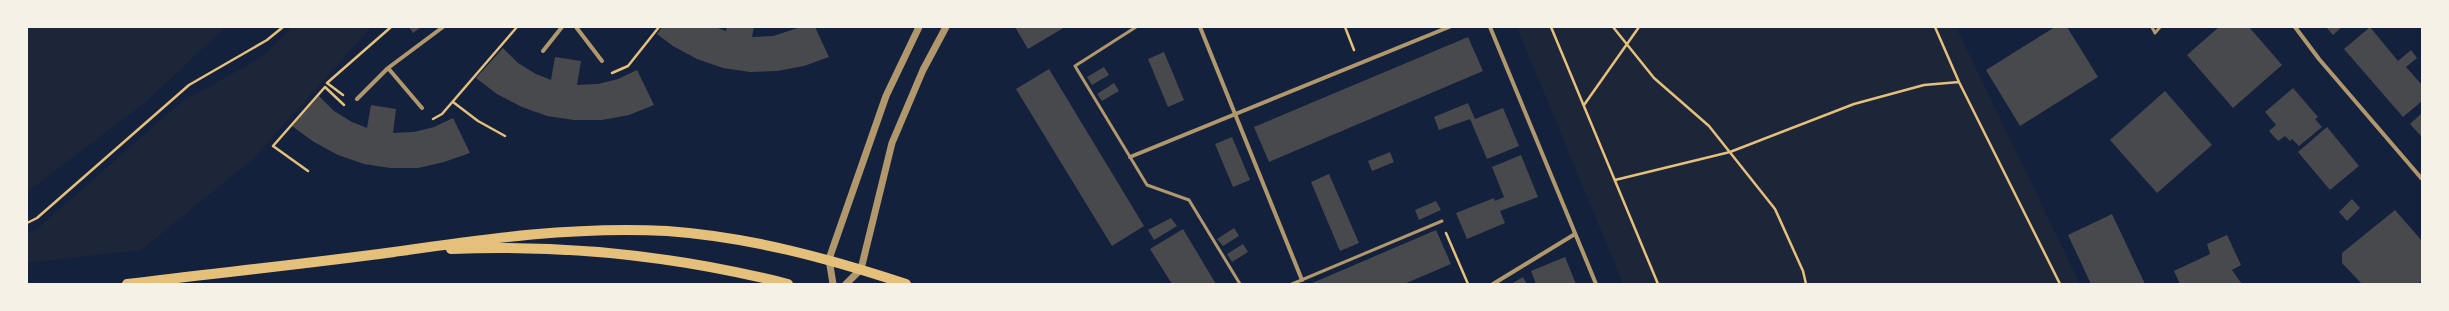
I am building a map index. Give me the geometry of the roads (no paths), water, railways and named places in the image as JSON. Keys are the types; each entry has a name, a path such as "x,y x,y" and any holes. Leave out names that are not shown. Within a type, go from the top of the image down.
{"main road":[{"path":"127,284 393,252 491,237 579,230 675,232 755,242 829,259 906,284"},
{"path":"393,252 505,246 616,252 726,268 788,284"}],"street":[{"path":"357,99 388,68 443,27"},
{"path":"543,51 562,27"},
{"path":"576,27 602,61"},
{"path":"833,284 829,259 886,96 919,27"},
{"path":"846,284 861,269 892,143 923,70 946,27"},
{"path":"1200,27 1302,280"},
{"path":"1130,157 1449,27"},
{"path":"1490,27 1596,284"},
{"path":"2295,27 2319,59 2422,179"},
{"path":"388,68 422,108"},
{"path":"1493,284 1575,234"}],"lane":[{"path":"1136,27 1075,66 1146,185 1189,200 1240,284"},
{"path":"2152,27 2156,33 2160,27"},
{"path":"1292,284 1442,221"}]}
